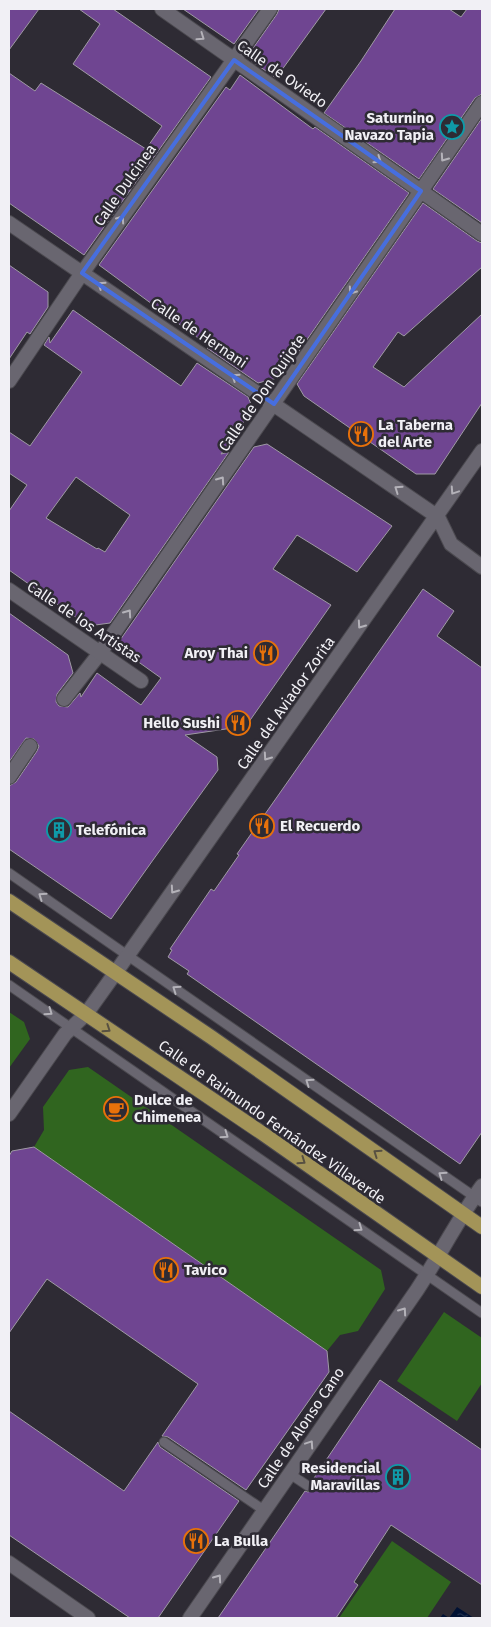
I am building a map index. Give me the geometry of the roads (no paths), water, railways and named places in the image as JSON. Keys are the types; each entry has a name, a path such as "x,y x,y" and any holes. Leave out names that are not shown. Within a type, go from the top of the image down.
{"main road":[{"path":"9,901 116,972 482,1227"},
{"name":"Calle de Raimundo Fernández Villaverde","path":"9,962 254,1128 482,1287"}],"street":[{"name":"Calle de Oviedo","path":"162,9 482,234"},
{"name":"Calle Dulcinea","path":"9,381 82,273 270,9"},
{"name":"Calle de Don Quijote","path":"64,699 100,653 482,103"},
{"name":"Calle de Hernani","path":"9,223 438,517 451,544 482,567"},
{"name":"Calle del Aviador Zorita","path":"116,972 438,517 482,451"},
{"name":"Calle de los Artistas","path":"9,590 141,681"},
{"path":"9,777 30,746"},
{"path":"9,1114 59,1041 86,1014 116,972"},
{"path":"439,1256 463,1213 480,1195"},
{"name":"Calle de Alonso Cano","path":"190,1618 439,1256"},
{"path":"9,1563 88,1618"}],"lane":[{"path":"9,873 480,1195"},
{"path":"9,985 482,1313"},
{"path":"164,1442 265,1510"},
{"path":"290,1474 308,1486"}],"water":[{"path":"457,1607 474,1618 449,1618"},
{"path":"443,1614 449,1618 440,1618"}],"place":[{"name":"Saturnino Navazo Tapia","path":"452,127"},
{"name":"La Taberna del Arte","path":"361,434"},
{"name":"Aroy Thai","path":"266,653"},
{"name":"Hello Sushi","path":"238,723"},
{"name":"El Recuerdo","path":"262,826"},
{"name":"Telefónica","path":"59,830"},
{"name":"Dulce de Chimenea","path":"116,1109"},
{"name":"Tavico","path":"166,1270"},
{"name":"Residencial Maravillas","path":"398,1477"},
{"name":"La Bulla","path":"196,1541"}]}
